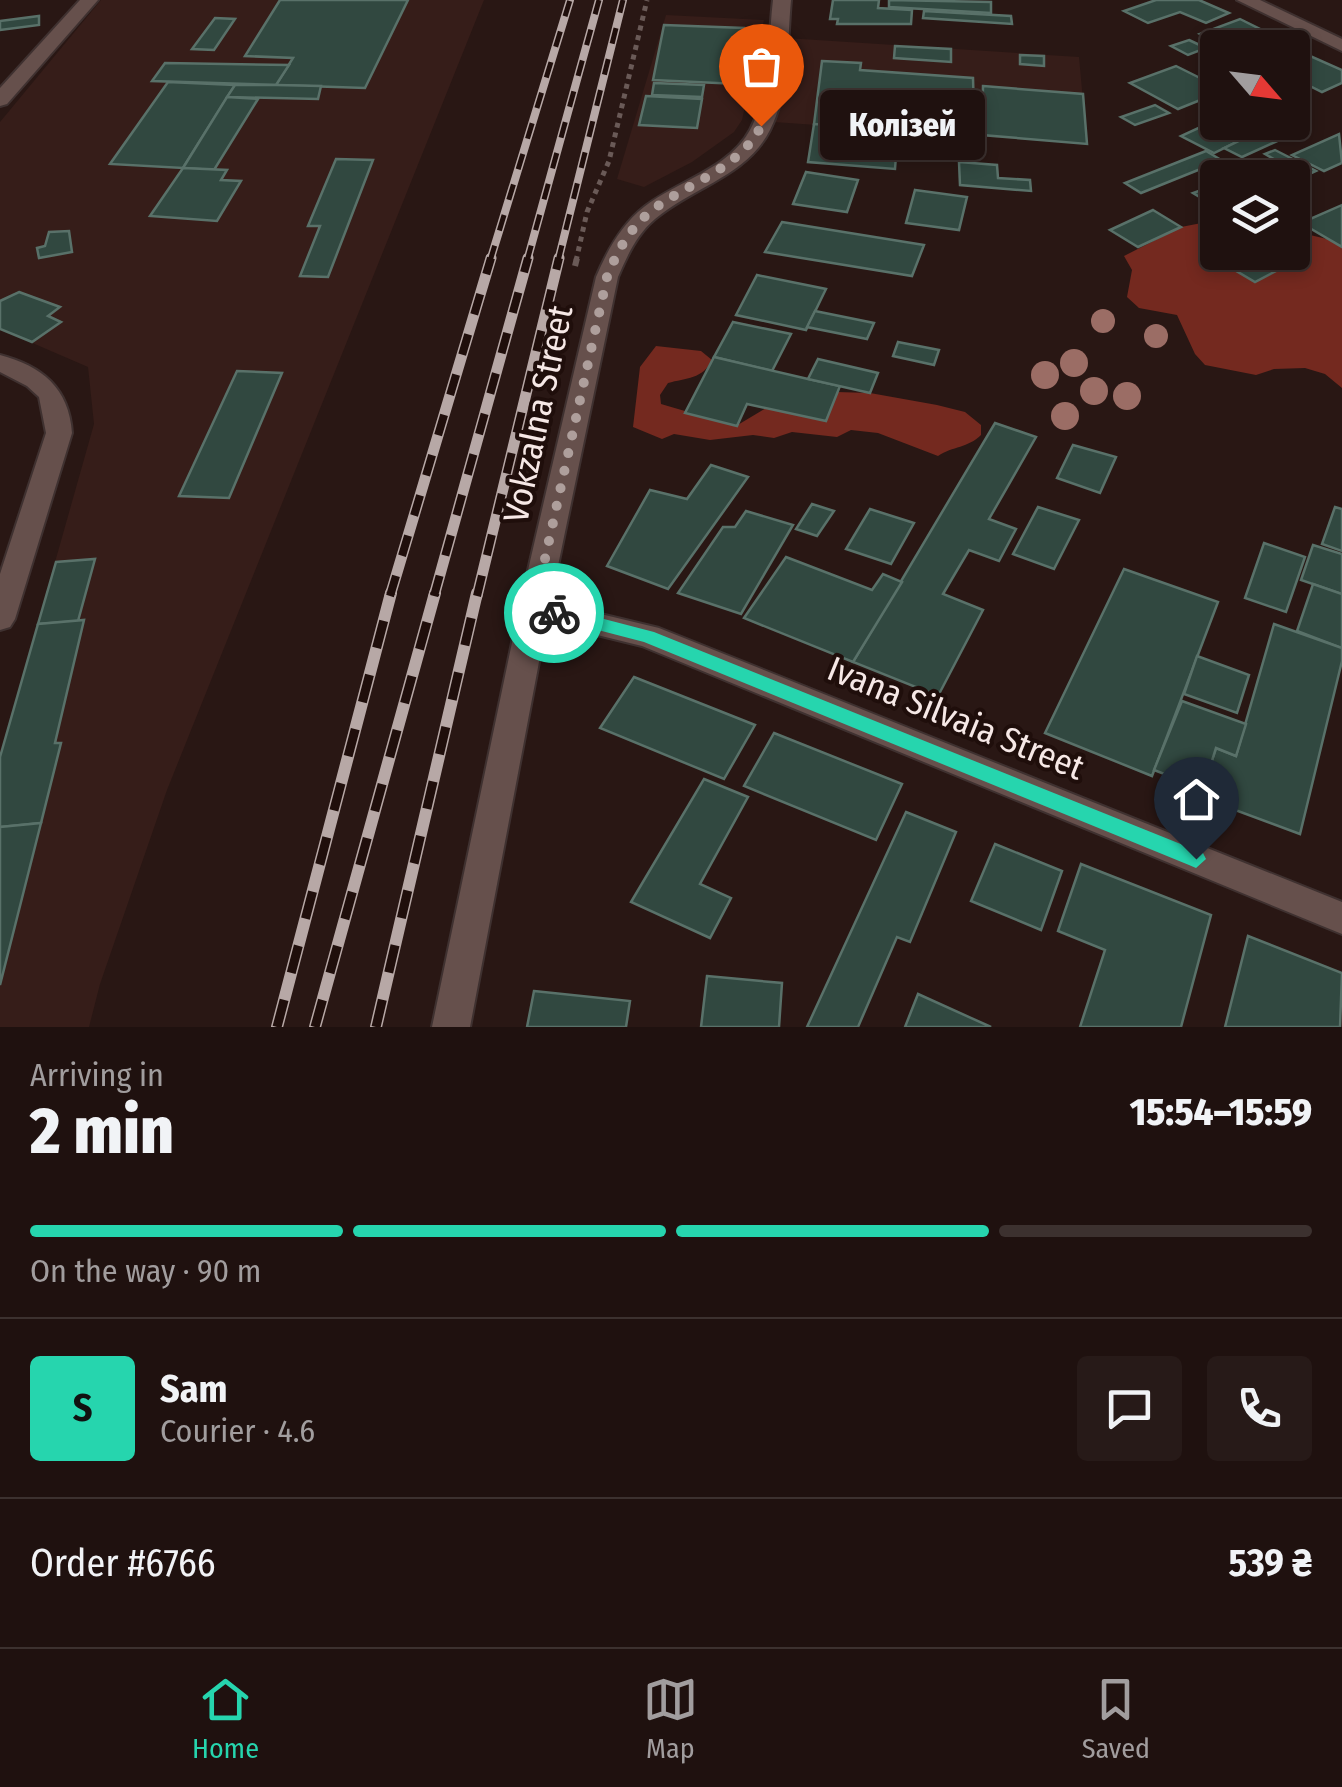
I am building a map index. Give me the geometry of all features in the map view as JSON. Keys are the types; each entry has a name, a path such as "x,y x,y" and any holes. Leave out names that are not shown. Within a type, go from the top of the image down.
{"street":[{"path":"0,100 88,0"},
{"name":"Vokzalna Street","path":"452,1027 534,609 607,277 631,231 648,214 747,148 759,131 767,106 782,0"},
{"path":"1246,0 1342,46"},
{"path":"0,363 35,378 52,392 59,411 59,434 0,619"},
{"name":"Ivana Silvaia Street","path":"534,609 648,636 1342,918"}],"path":[{"path":"574,267 587,212 609,160 646,0"}],"shaded area":[{"path":"101,0 484,0 167,790 89,1027 0,1027 0,757 94,424 88,367 0,329 0,122"},
{"path":"666,15 764,20 742,120 734,132 692,162 644,187 617,179"},
{"path":"786,38 1079,57 1087,144 774,122"},
{"path":"1200,223 1200,270 1310,270 1310,235 1342,247 1342,388 1325,374 1305,368 1274,369 1256,375 1205,365 1195,354 1177,315 1139,308 1127,297 1132,270 1124,256 1181,227"},
{"path":"656,346 701,351 712,360 699,374 668,383 660,395 661,404 736,426 766,408 837,392 870,393 965,412 981,425 981,435 938,456 878,433 851,430 837,437 792,432 774,438 753,435 710,440 674,434 662,439 633,427 640,367"}],"building":[{"path":"280,0 408,0 365,88 276,85 293,58 245,56"},
{"path":"833,0 879,0 878,8 912,10 911,24 837,24 838,19 830,19"},
{"path":"889,0 991,2 991,13 889,7"},
{"path":"1156,0 1199,0 1229,13 1206,23 1180,12 1148,23 1124,11"},
{"path":"924,11 1011,16 1012,24 923,18"},
{"path":"39,16 39,25 0,30 0,21"},
{"path":"215,18 235,19 214,50 192,49"},
{"path":"1240,19 1262,30 1211,30"},
{"path":"664,25 744,28 738,84 653,80"},
{"path":"1189,40 1200,45 1200,50 1188,55 1171,46"},
{"path":"895,46 951,49 951,62 894,58"},
{"path":"1020,55 1044,56 1044,66 1020,64"},
{"path":"1310,56 1342,70 1342,83 1322,92 1310,86"},
{"path":"822,61 861,63 860,70 973,78 974,112 854,103 854,111 975,120 975,136 814,124"},
{"path":"165,63 289,65 276,85 152,81"},
{"path":"1176,66 1200,78 1200,100 1178,109 1130,83"},
{"path":"168,82 235,85 183,168 110,164"},
{"path":"654,83 704,85 702,97 652,95"},
{"path":"235,85 321,86 318,99 227,97"},
{"path":"983,86 1083,94 1087,144 982,135"},
{"path":"646,96 702,99 697,128 639,125"},
{"path":"227,97 258,99 214,170 183,168"},
{"path":"1155,105 1169,113 1135,125 1121,117"},
{"path":"814,124 898,130 895,169 808,162"},
{"path":"1200,127 1200,140 1241,140 1214,153 1181,136"},
{"path":"1339,134 1342,163 1324,171 1310,164 1310,160 1292,155"},
{"path":"1241,140 1280,140 1242,157 1224,148"},
{"path":"1275,150 1295,160 1276,160 1265,154"},
{"path":"1206,151 1221,160 1200,160 1200,169 1141,193 1125,183"},
{"path":"336,159 373,160 328,277 300,276 320,226 308,226"},
{"path":"959,162 997,165 998,178 1030,180 1031,191 960,185"},
{"path":"183,168 227,170 221,180 241,181 217,221 150,216"},
{"path":"806,172 858,180 847,212 793,204"},
{"path":"915,190 967,197 959,230 906,223"},
{"path":"1342,205 1342,247 1310,228 1310,219"},
{"path":"1153,210 1181,227 1138,247 1110,230"},
{"path":"782,222 924,245 912,276 765,252"},
{"path":"69,231 72,252 39,258 37,248 45,246 49,232"},
{"path":"1235,270 1278,270 1255,282"},
{"path":"757,275 826,289 806,330 736,315"},
{"path":"19,292 60,307 48,316 61,322 32,342 0,329 0,301"},
{"path":"815,311 874,323 867,339 807,327"},
{"path":"733,322 791,334 772,371 714,357"},
{"path":"898,342 939,350 934,365 893,356"},
{"path":"714,357 840,386 826,421 747,404 737,426 685,413"},
{"path":"818,359 878,373 870,393 808,379"},
{"path":"237,371 282,373 229,498 179,496"},
{"path":"995,423 1036,437 989,519 1016,529 999,561 969,550 943,594 983,610 938,696 853,662"},
{"path":"1073,445 1116,457 1100,493 1057,478"},
{"path":"711,465 748,477 668,589 607,566 650,490 687,499"},
{"path":"812,504 834,511 817,536 796,529"},
{"path":"1038,507 1079,520 1054,569 1013,554"},
{"path":"1335,507 1342,509 1342,551 1322,544"},
{"path":"870,509 914,523 891,564 846,549"},
{"path":"746,511 793,525 741,614 678,593 723,527 735,527"},
{"path":"1264,543 1305,557 1286,612 1245,598"},
{"path":"1313,545 1342,554 1342,594 1301,580"},
{"path":"786,557 872,590 883,574 902,582 853,662 744,618"},
{"path":"95,559 78,621 38,624 56,562"},
{"path":"1124,569 1218,602 1152,776 1045,733"},
{"path":"1313,584 1342,594 1342,648 1297,631"},
{"path":"84,620 41,823 0,827 0,757 38,624"},
{"path":"1274,624 1342,648 1300,834 1200,797 1216,748 1236,756"},
{"path":"1197,656 1249,675 1237,713 1184,694"},
{"path":"634,677 755,725 724,779 600,728"},
{"path":"1182,701 1246,724 1236,756 1216,748 1203,789 1154,770"},
{"path":"774,733 902,784 876,840 744,786"},
{"path":"704,779 748,797 700,884 731,898 710,938 631,902"},
{"path":"906,812 956,832 910,942 897,937 858,1027 807,1027"},
{"path":"41,823 0,985 0,827"},
{"path":"995,844 1062,871 1041,930 971,901"},
{"path":"1081,864 1211,915 1181,1027 1080,1027 1105,950 1058,931"},
{"path":"1248,936 1342,973 1340,1027 1225,1027"},
{"path":"707,976 782,983 779,1027 701,1027"},
{"path":"534,991 630,1001 626,1027 527,1027"},
{"path":"918,994 991,1027 905,1027"}],"railway":[{"path":"490,261 570,0"},
{"path":"527,261 599,0"},
{"path":"558,261 623,0"},
{"path":"390,596 491,258"},
{"path":"434,596 528,258"},
{"path":"477,596 559,258"},
{"path":"277,1027 391,593"},
{"path":"315,1027 435,593"},
{"path":"376,1027 477,593"}],"way so far":[{"path":"554,613 534,609 607,277 631,231 648,214 747,148 761,126"}],"place":[{"name":"Колізей","path":"761,126"}],"route":[{"path":"554,613 648,636 1196,859"}]}
